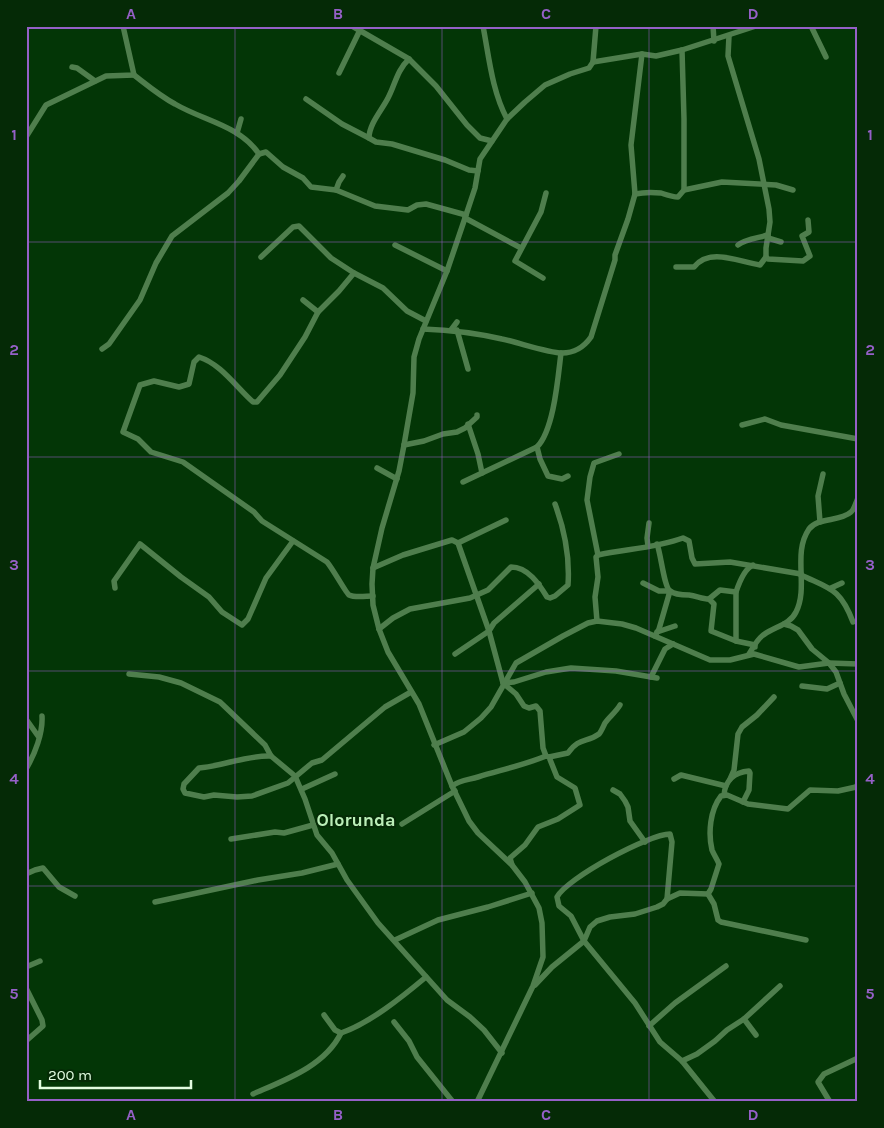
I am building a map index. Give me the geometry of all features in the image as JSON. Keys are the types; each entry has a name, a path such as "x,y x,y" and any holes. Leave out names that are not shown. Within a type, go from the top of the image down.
{"street":[{"path":"123,26 134,75"},
{"path":"352,26 409,59 441,92 467,125 480,138 492,141"},
{"path":"483,26 492,74 501,108 507,119"},
{"path":"477,1102 533,986 543,957 544,944 539,908 532,893 512,865 478,833 469,821 434,745 419,704 388,652 379,629 373,596 373,568 382,528 397,479 404,445 413,393 414,357 447,271 475,188 480,159 507,119 545,86 588,68 593,62 596,26"},
{"path":"713,26 714,41"},
{"path":"593,62 642,54 656,56 714,41 756,26"},
{"path":"811,26 826,57"},
{"path":"340,73 360,30"},
{"path":"676,266 694,267 699,260 716,256 760,265 766,257 769,209 759,159 728,56 729,36"},
{"path":"682,50 684,190"},
{"path":"423,330 454,330 561,353 576,351 590,337 635,194 631,145 642,54"},
{"path":"369,138 372,125 388,99 396,77 403,64 409,59"},
{"path":"72,67 82,71 95,81"},
{"path":"26,137 46,105 106,76 134,75 174,104 237,133 251,142 259,154"},
{"path":"306,98 342,124 376,142 392,144 446,160 469,170 478,170"},
{"path":"237,133 241,119"},
{"path":"102,349 109,344 140,300 156,263 172,236 228,193 259,154 266,152 283,167 304,178 311,187 336,190 375,206 408,210 416,205 426,204 465,217 521,248"},
{"path":"336,190 344,176"},
{"path":"635,194 649,192 678,197 684,190 722,182 776,185 793,190"},
{"path":"543,278 515,261 541,212 546,193"},
{"path":"766,257 771,260 803,261 810,256 802,236 809,232 808,220"},
{"path":"261,257 293,228 299,226 323,252 354,273 382,288 407,311 426,322"},
{"path":"738,245 742,242 768,237 782,242"},
{"path":"395,245 447,271"},
{"path":"354,273 318,312 305,337 280,375 257,402 250,400 230,378 199,357 194,362 189,384 179,387 154,381 140,385 123,432 138,439 151,452 183,462 254,512 262,521 327,562 334,569 347,594 351,596 373,596"},
{"path":"303,300 318,312"},
{"path":"457,322 454,330 468,369"},
{"path":"463,482 538,447 544,441 555,400 561,353"},
{"path":"404,445 456,432 477,418 477,415"},
{"path":"742,425 765,419 782,425 858,439"},
{"path":"468,424 482,473"},
{"path":"538,447 548,476 562,478 568,476"},
{"path":"597,621 595,597 598,578 596,557 598,555 587,500 590,477 594,463 619,454"},
{"path":"377,468 397,479"},
{"path":"820,522 818,496 823,474"},
{"path":"749,654 763,635 784,624 796,613 799,605 801,574 800,551 810,528 820,522 839,519 851,512 858,498"},
{"path":"379,629 393,618 410,609 458,600 488,590 511,567 532,576 548,597 555,596 568,585 569,564 565,536 555,504"},
{"path":"458,543 506,520"},
{"path":"648,546 646,538 649,524"},
{"path":"598,555 683,538 689,541 695,564 730,562 753,565 801,574 831,588 845,602 853,622"},
{"path":"373,568 403,555 452,540 458,543 489,631 503,683 516,694 524,706 529,708 536,706 540,711 543,748 557,777 575,788 580,806 558,819 538,827 525,845 510,858 512,865"},
{"path":"115,588 114,581 140,544 210,598 228,616 242,625 248,619 266,578 293,541"},
{"path":"657,544 662,556 666,585 670,591"},
{"path":"736,641 736,592 749,567 753,565"},
{"path":"643,583 659,590 709,599 714,604 711,631 736,641 755,645"},
{"path":"831,588 842,583"},
{"path":"455,654 489,631 494,623 539,584"},
{"path":"709,599 720,590 736,592"},
{"path":"656,634 670,591"},
{"path":"434,745 470,729 492,706 503,683 516,663 588,623 597,621 622,624 656,634 673,644 710,660 730,660 749,654 799,667 830,663 858,664"},
{"path":"784,624 798,630 812,649 830,663 858,721"},
{"path":"656,634 675,626"},
{"path":"503,683 571,668 654,678 665,649 673,644"},
{"path":"755,645 758,655"},
{"path":"128,674 159,677 181,683 220,702 265,745 271,756 295,776 302,788 313,825 320,840 332,853 347,880 378,923 447,1000 484,1030 502,1052"},
{"path":"802,686 827,689 840,682"},
{"path":"271,756 237,760 215,767 199,768 184,784 183,789 185,793 204,797 214,795 237,797 252,796 288,783 312,763 322,760 386,706 411,692"},
{"path":"708,894 712,889 719,864 712,848 710,835 712,818 719,798 724,795 734,770 738,734 742,727 757,715 774,697"},
{"path":"402,824 453,788 458,781 568,753 573,745 599,734 620,705"},
{"path":"26,769 32,758 42,716"},
{"path":"26,719 38,736"},
{"path":"730,779 737,774 749,771 748,790 743,802"},
{"path":"302,788 335,774"},
{"path":"674,779 681,776 726,786"},
{"path":"724,795 748,804 788,809 810,790 838,790 856,787 858,784"},
{"path":"613,790 626,801 630,821 645,842"},
{"path":"231,839 268,833 284,833 313,825"},
{"path":"667,899 672,842 670,834 650,838 592,868 558,894 557,900 559,906 571,916 584,941 631,998 660,1042 682,1061 715,1102"},
{"path":"155,902 338,864"},
{"path":"26,874 43,868 59,887 75,896"},
{"path":"394,940 438,920 532,893"},
{"path":"533,986 552,967 584,941 590,927 597,921 616,915 658,907 667,899 680,893 708,894 712,898 718,920 721,922 806,940"},
{"path":"26,967 40,961"},
{"path":"649,1026 675,1003 726,966"},
{"path":"324,1016 334,1030 341,1033 354,1029 426,977"},
{"path":"682,1061 715,1042 728,1030 744,1020 780,986"},
{"path":"26,988 42,1020 43,1026 26,1041"},
{"path":"744,1020 756,1035"},
{"path":"394,1022 409,1041 417,1057 453,1102"},
{"path":"253,1094 303,1071 335,1045 341,1033"},
{"path":"830,1102 818,1082 824,1074 858,1059"}],"district":[{"name":"Olorunda","path":"356,820"}]}
